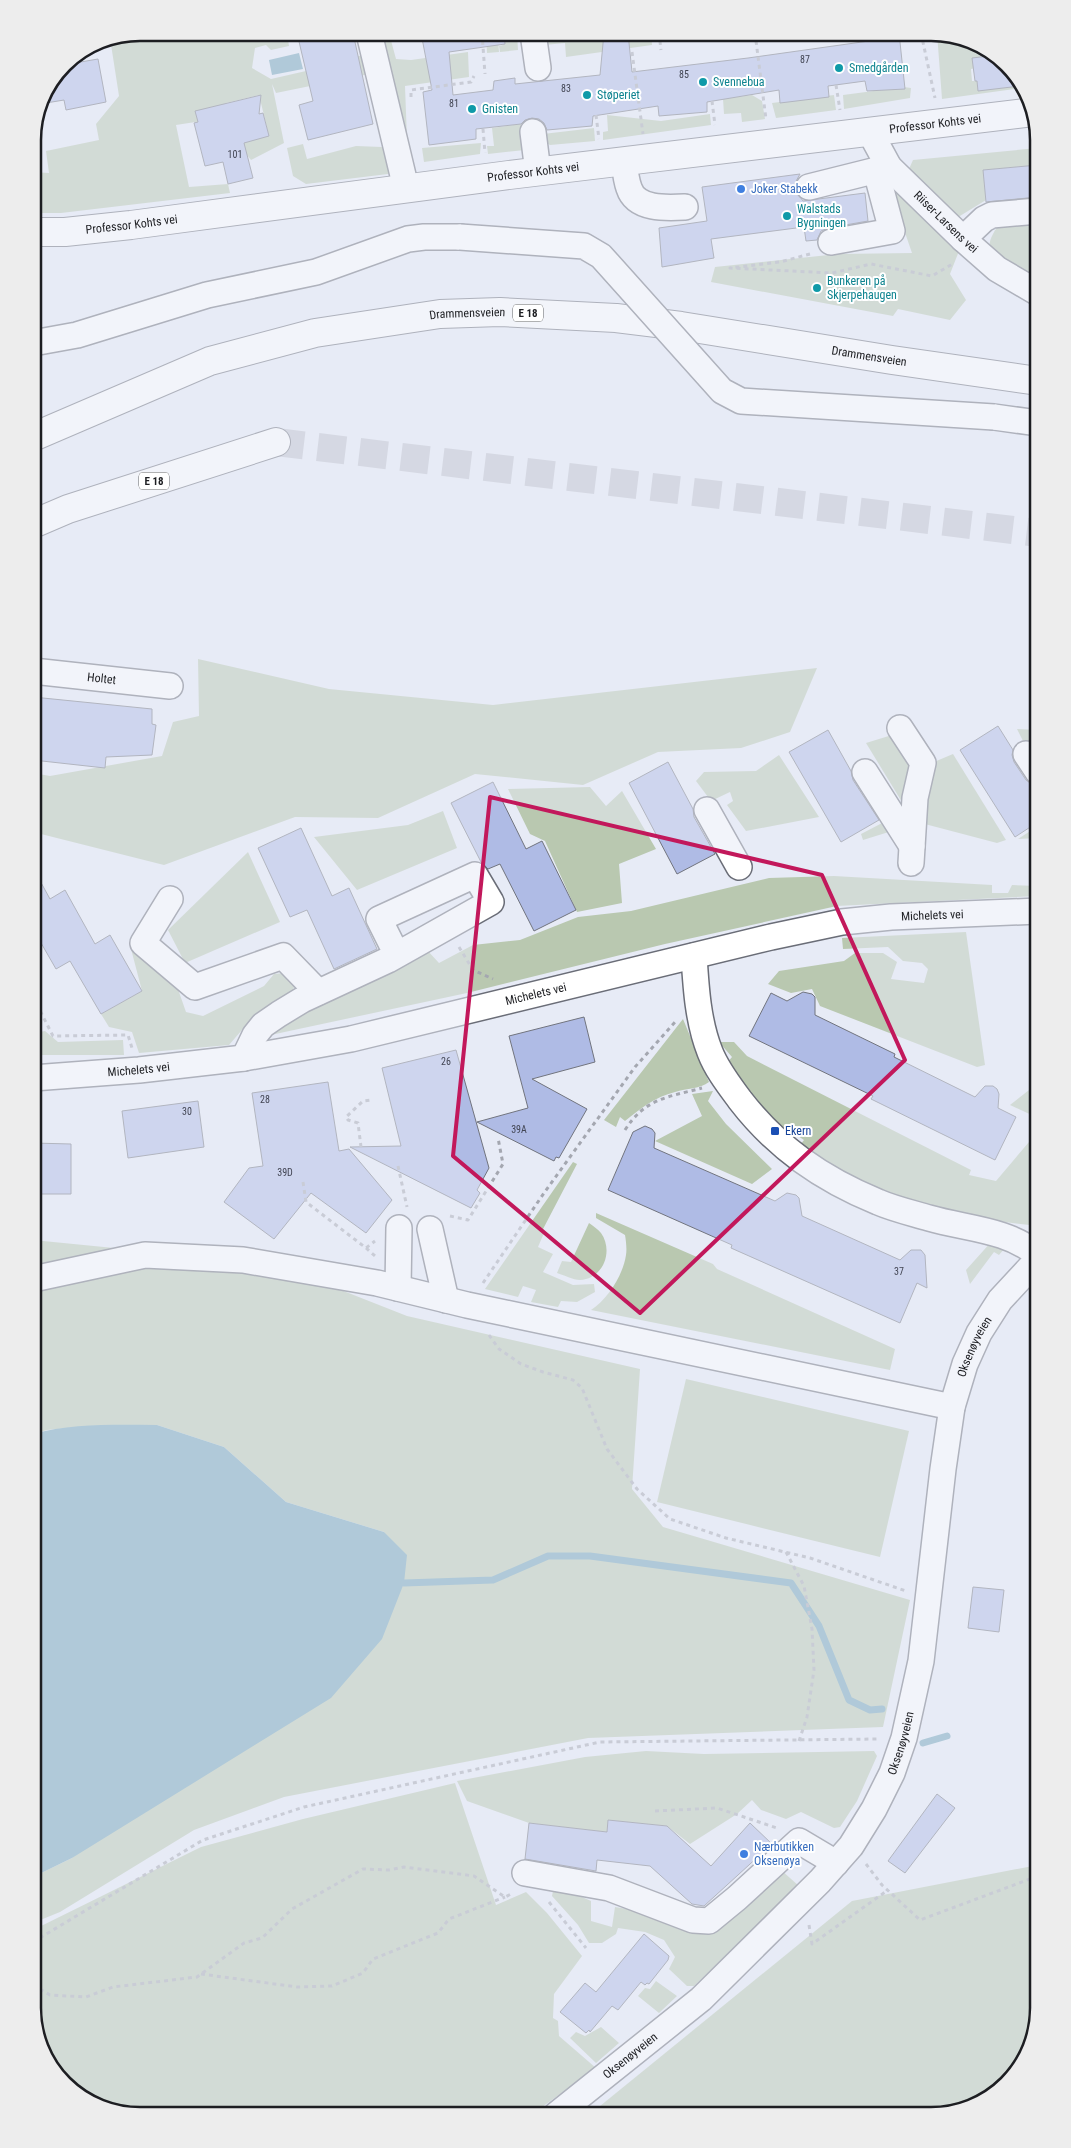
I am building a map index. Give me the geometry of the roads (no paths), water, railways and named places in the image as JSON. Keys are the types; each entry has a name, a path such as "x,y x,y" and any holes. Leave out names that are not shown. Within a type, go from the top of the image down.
{"main road":[{"name":"Professor Kohts vei","path":"41,232 65,232 132,225 406,188 1026,113"},
{"name":"Drammensveien","path":"41,434 210,361 315,333 440,314 500,312 616,318 681,326 1030,380"},
{"name":"E 18","path":"41,521 68,509 276,442"}],"street":[{"path":"371,41 406,188"},
{"path":"534,41 538,68"},
{"path":"533,132 538,172"},
{"name":"Riiser-Larsens vei","path":"870,132 878,149 882,169 997,268 1030,288"},
{"path":"624,161 632,195 643,203 659,208 685,207"},
{"path":"809,187 882,169 892,232 831,242"},
{"path":"962,239 984,219 992,215 1030,212"},
{"path":"41,342 77,335 207,295 316,272 408,239 460,237 584,246 602,256 722,391 741,401 994,417 1030,421"},
{"name":"Holtet","path":"41,673 170,686"},
{"path":"865,772 911,854 915,798 923,763 900,728"},
{"path":"707,810 739,867"},
{"path":"170,899 143,943 195,987 283,956 318,992"},
{"name":"Michelets vei","path":"41,1077 139,1070 244,1058 356,1038 842,922 891,917 1030,911"},
{"path":"244,1058 255,1035 263,1025 302,1000 397,955"},
{"path":"694,956 696,989 702,1026 710,1053 725,1081 759,1124 790,1153 831,1180 879,1203 935,1220 1003,1235 1030,1249"},
{"path":"398,1288 404,1220"},
{"path":"430,1229 457,1303"},
{"path":"41,1277 146,1255 243,1260 398,1288 457,1303 952,1407"},
{"name":"Oksenøyveien","path":"566,2107 701,1998 844,1855 874,1809 892,1773 904,1738 921,1661 942,1469 952,1407 965,1364 978,1333 1000,1300 1030,1268"},
{"path":"535,1875 609,1888 693,1920 709,1921 737,1898 799,1840 844,1855"}],"water":[{"path":"299,53 303,69 272,75 269,60"},
{"path":"157,1425 224,1447 286,1502 384,1532 407,1555 404,1583 382,1639 331,1698 72,1858 41,1873 41,1432 79,1426"}],"waterway":[{"path":"404,1583 493,1580 548,1556 590,1556 791,1583 819,1626 849,1700 870,1710 882,1709"},
{"path":"923,1743 947,1736"}],"tunnel":[{"path":"276,442 1030,532"}],"place":[{"name":"Smedgården","path":"839,68"},
{"name":"Svennebua","path":"703,82"},
{"name":"Støperiet","path":"587,95"},
{"name":"Gnisten","path":"472,109"},
{"name":"Joker Stabekk","path":"741,189"},
{"name":"Walstads Bygningen","path":"787,216"},
{"name":"Bunkeren på Skjerpehaugen","path":"817,288"},
{"name":"Ekern","path":"775,1131"},
{"name":"Nærbutikken Oksenøya","path":"744,1854"}]}
